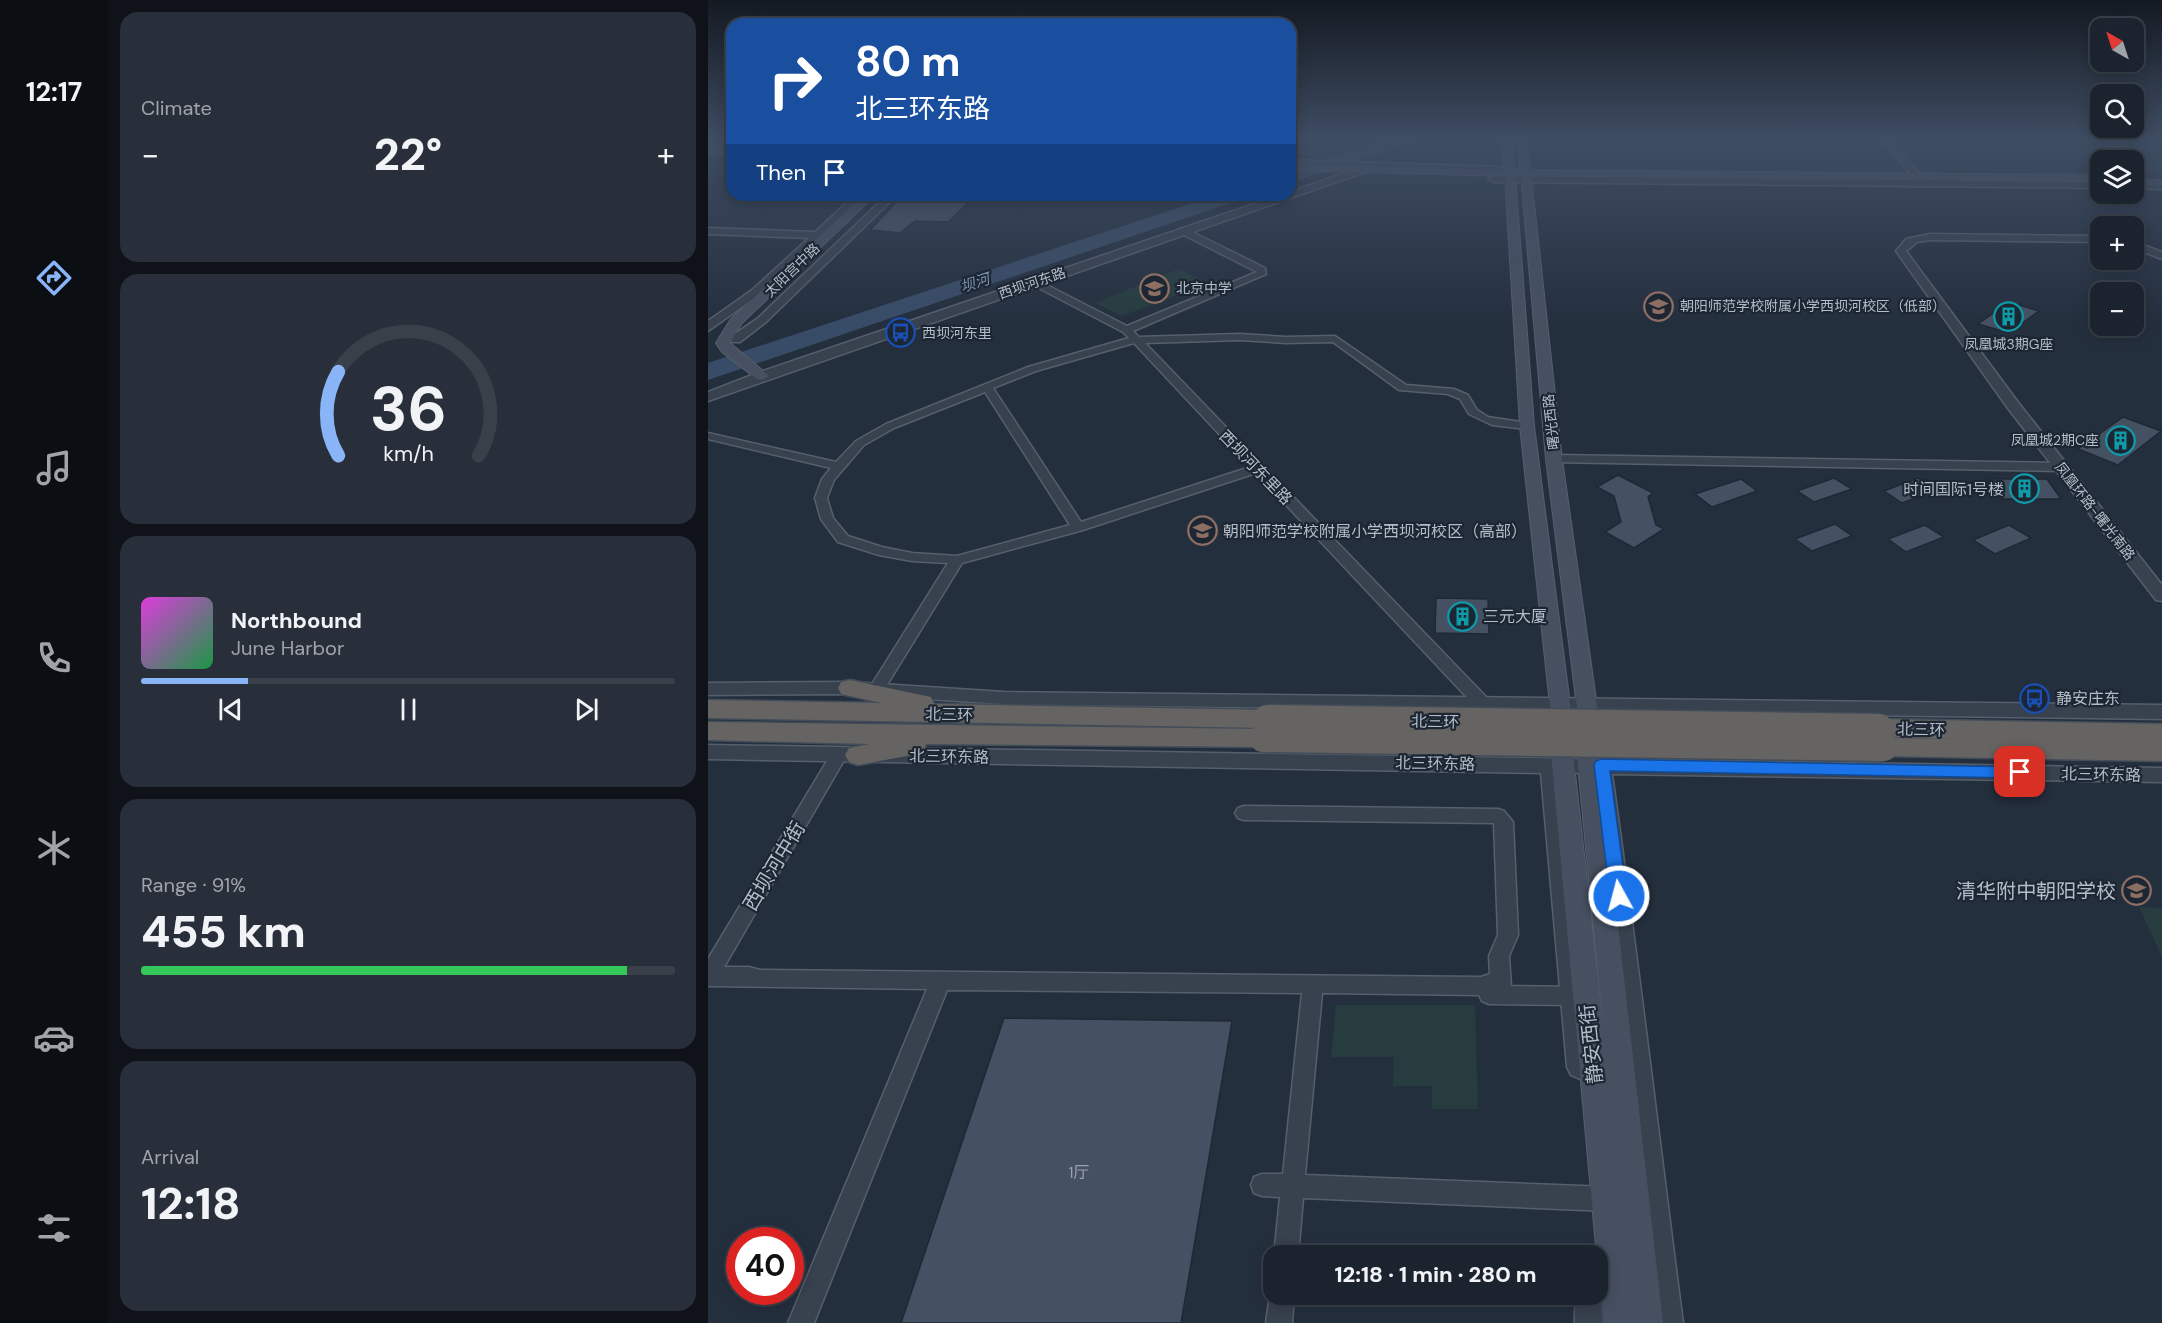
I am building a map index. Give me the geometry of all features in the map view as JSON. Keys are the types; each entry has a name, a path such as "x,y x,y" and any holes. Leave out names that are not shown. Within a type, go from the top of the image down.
{"highway":[{"path":"850,688 979,724"},
{"name":"北三环","path":"708,710 979,724 1882,738 2162,751"},
{"path":"848,755 979,724"},
{"name":"北三环","path":"708,731 838,734 979,724"},
{"name":"北三环","path":"1882,738 2162,733"}],"main road":[{"name":"曙光西路","path":"1519,200 1527,426 1560,705 1576,765"},
{"name":"曙光西路","path":"1521,200 1587,706 1576,765"},
{"name":"太阳宫中路","path":"840,234 751,308 727,334 723,343 734,345 738,332 748,320 840,234 869,201"},
{"path":"734,345 766,372"},
{"name":"静安西街","path":"1576,765 1580,996 1600,1199 1619,1323"},
{"name":"静安西街","path":"1576,765 1617,1032 1647,1323"}],"street":[{"name":"太阳宫中路","path":"708,329 756,292 854,201"},
{"name":"太阳宫中路","path":"840,234 880,201"},
{"name":"西坝河东路","path":"708,397 766,372 1272,201"},
{"path":"708,231 817,235"},
{"path":"1183,231 1262,270 1261,274 1131,335 1032,369 890,426 860,443 837,466 821,498 827,519 843,538 879,551 912,557 957,560 1078,527 1258,468"},
{"path":"807,245 840,234"},
{"name":"凤凰环路-曙光南路","path":"2090,239 1930,237 1914,239 1906,243 1901,251 2061,467 2155,578 2162,596"},
{"path":"2144,248 2162,255"},
{"name":"西坝河东里路","path":"1034,282 1131,335 1483,704"},
{"path":"708,329 751,308"},
{"path":"1131,335 1286,340 1335,339 1403,388 1450,391 1464,397 1473,412 1484,419 1496,423 1527,426"},
{"path":"987,387 1078,527"},
{"path":"708,436 837,466"},
{"path":"1554,459 2061,467"},
{"path":"877,689 957,560"},
{"path":"708,690 850,688 1004,698 2162,712"},
{"path":"1426,763 1431,704"},
{"path":"1722,708 1736,767"},
{"name":"北三环东路","path":"708,752 2162,775"},
{"name":"西坝河中街","path":"708,976 848,755"},
{"path":"1576,765 1630,984 1646,1144 1668,1323"},
{"path":"1244,813 1498,816 1504,822 1508,935 1499,956 1497,990"},
{"path":"708,976 749,976 760,979 1481,986 1497,990 1580,996"},
{"path":"801,1323 941,981"},
{"path":"1287,1245 1313,984"},
{"path":"1617,1032 1630,984"},
{"path":"1262,1185 1600,1199 1603,1300 1589,1309 1590,1323"},
{"path":"1279,1323 1281,1305"}],"green space":[{"path":"1179,269 1208,283 1122,316 1095,303"},
{"path":"2139,907 2162,908 2162,957"},
{"path":"1336,1005 1475,1005 1478,1109 1432,1109 1432,1086 1393,1086 1394,1057 1331,1057"}],"water":[{"name":"坝河","path":"1199,201 1236,201 708,380 708,363"}],"building":[{"path":"897,201 970,201 948,222 915,221 900,233 870,230"},
{"name":"凤凰城3期G座","path":"2009,302 2039,311 2009,333 1978,324"},
{"name":"凤凰城2期C座","path":"2123,417 2161,431 2118,465 2078,449"},
{"path":"1618,475 1653,493 1648,497 1656,525 1664,529 1634,548 1605,532 1621,522 1614,496 1597,487"},
{"path":"1834,478 1852,489 1814,502 1797,491"},
{"path":"1918,478 1937,490 1902,503 1884,491"},
{"path":"1741,479 1757,491 1712,507 1695,494"},
{"name":"时间国际1号楼","path":"1989,479 2047,479 2061,499 2002,499"},
{"path":"1835,524 1852,536 1812,551 1795,539"},
{"path":"1925,525 1944,537 1906,552 1888,539"},
{"path":"2009,525 2031,538 1995,554 1973,540"},
{"name":"三元大厦","path":"1436,598 1488,599 1489,634 1435,633"},
{"path":"1004,1018 1232,1021 1181,1323 901,1323"}],"place":[{"name":"北京中学","path":"1155,288"},
{"name":"朝阳师范学校附属小学西坝河校区（低部）","path":"1659,306"},
{"name":"凤凰城3期G座","path":"2009,317"},
{"name":"西坝河东里","path":"901,333"},
{"name":"凤凰城2期C座","path":"2120,440"},
{"name":"时间国际1号楼","path":"2025,489"},
{"name":"朝阳师范学校附属小学西坝河校区（高部）","path":"1202,531"},
{"name":"三元大厦","path":"1462,616"},
{"name":"静安庄东","path":"2035,698"},
{"name":"清华附中朝阳学校","path":"2137,891"}],"route":[{"path":"1619,896 1601,765 2020,772"}]}
